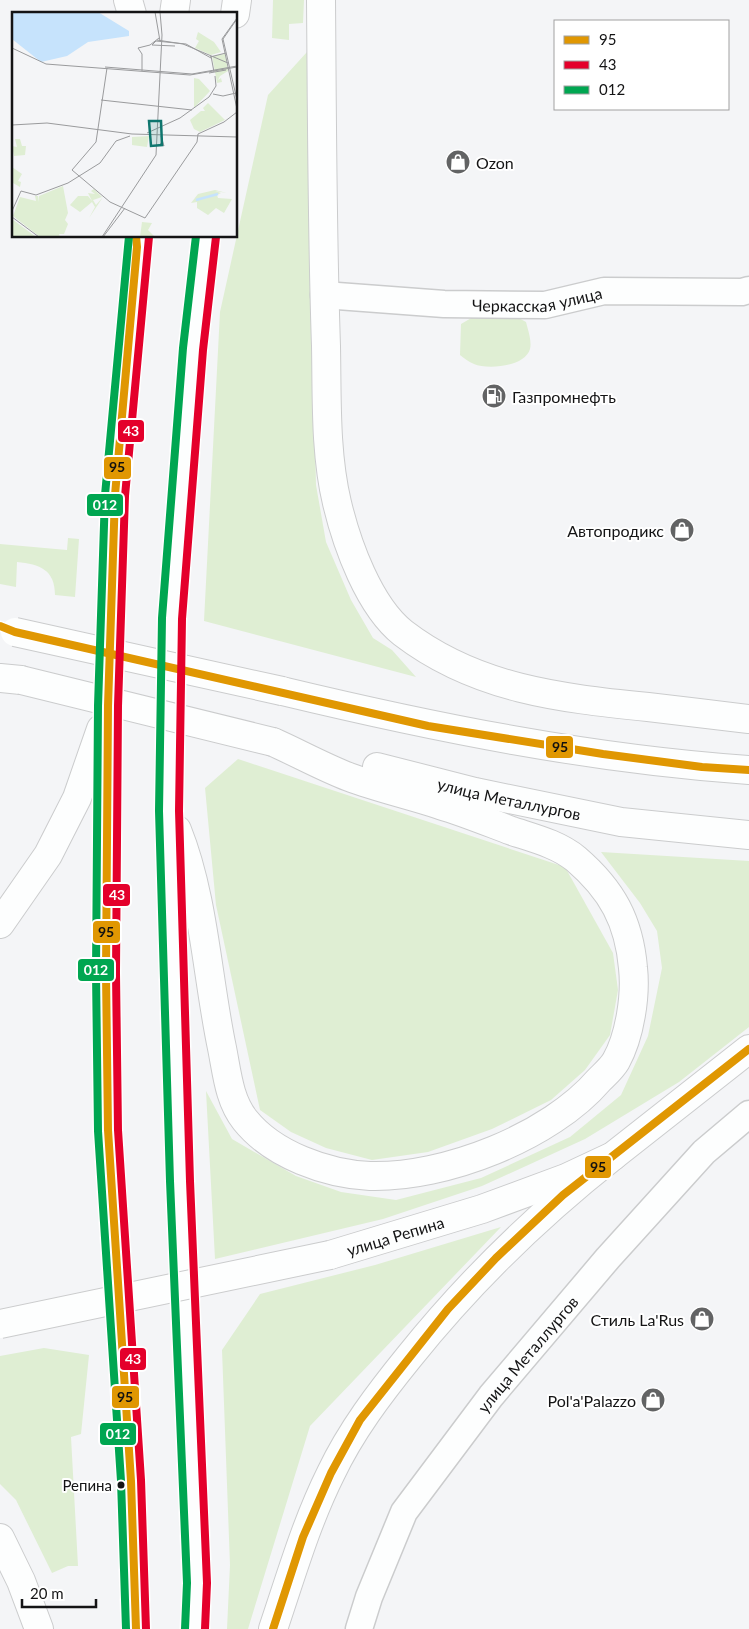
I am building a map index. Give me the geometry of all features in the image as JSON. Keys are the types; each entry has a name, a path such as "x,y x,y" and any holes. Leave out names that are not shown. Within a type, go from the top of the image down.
{"main road":[{"path":"321,0 324,295 329,446 336,502 358,567 370,592 402,632 464,669 520,690 583,701 749,719"},
{"path":"195,1629 197,1583 180,1181 169,811 172,619 193,349 206,238"},
{"path":"136,1629 131,1480 108,1130 106,973 108,706 113,603 115,495 137,240"},
{"path":"5,630 282,691 428,726 512,741 702,767 749,770"},
{"path":"11,679 273,742 349,777 446,806 545,842 573,857 599,882 611,897 624,921 632,950 635,988 628,1024 616,1061 590,1091 555,1120 511,1142 471,1158 417,1172 370,1176 333,1171 280,1149 257,1133 244,1119 233,1100 217,1023 189,861 169,811"},
{"path":"0,924 48,855 77,798 108,706"},
{"name":"улица Металлургов","path":"273,742 476,792 621,822 749,835"},
{"name":"улица Репина","path":"0,1324 330,1255 482,1209 566,1178 613,1156 749,1049"},
{"path":"273,1629 307,1528 330,1473 360,1420 448,1309 496,1258 563,1195 613,1156"},
{"path":"0,1538 21,1581 39,1629"}],"street":[{"name":"Черкасская улица","path":"324,295 444,304 545,306 604,291 742,292 749,290"},
{"name":"улица Металлургов","path":"359,1629 369,1597 404,1512 491,1396 608,1258 704,1152 749,1114"}],"green space":[{"path":"273,0 304,0 303,23 289,24 289,40 272,38"},
{"path":"307,52 316,485 326,542 351,600 373,638 392,650 416,677 204,621 220,312 236,238 238,238 238,231 268,95"},
{"path":"515,316 526,322 530,339 530,349 521,360 505,366 488,367 474,364 460,355 461,324 473,317"},
{"path":"68,538 79,539 75,597 55,595 54,586 49,574 33,564 17,562 16,587 0,584 0,544 67,550"},
{"path":"238,759 565,867 613,953 618,990 610,1035 585,1070 551,1100 492,1129 428,1152 372,1160 326,1148 291,1132 260,1110 216,905 205,788"},
{"path":"601,852 749,861 749,1027 679,1082 585,1139 482,1186 383,1219 215,1259 206,1091 232,1139 296,1176 341,1192 396,1200 481,1178 570,1137 621,1095 648,1036 662,968 657,931 640,903"},
{"path":"501,1227 310,1426 248,1629 227,1629 230,1565 222,1350 260,1294 375,1265"},
{"path":"44,1348 89,1355 81,1434 71,1437 78,1566 68,1566 52,1573 16,1500 0,1484 0,1356"}],"transit line":[{"name":"012","path":"126,1629 121,1481 98,1131 96,973 98,706 105,495 129,238"},
{"name":"95","path":"136,238 137,247 115,495 108,706 106,973 108,1130 131,1481 136,1629"},
{"name":"43","path":"146,1629 141,1480 118,1130 116,973 118,706 125,496 149,238"},
{"name":"012","path":"185,1629 187,1583 170,1181 159,811 162,618 183,348 196,238"},
{"name":"43","path":"205,1629 207,1583 190,1181 179,811 182,619 203,350 216,238"},
{"name":"95","path":"0,626 15,632 428,726 603,754 702,767 749,770"},
{"name":"95","path":"273,1629 303,1537 331,1473 360,1420 448,1309 496,1258 563,1195 749,1049"}],"place":[{"name":"Ozon","path":"458,162"},
{"name":"Газпромнефть","path":"494,396"},
{"name":"Автопродикс","path":"682,530"},
{"name":"Стиль La'Rus","path":"702,1319"},
{"name":"Pol'a'Palazzo","path":"653,1400"},
{"name":"Репина","path":"121,1485"}]}
